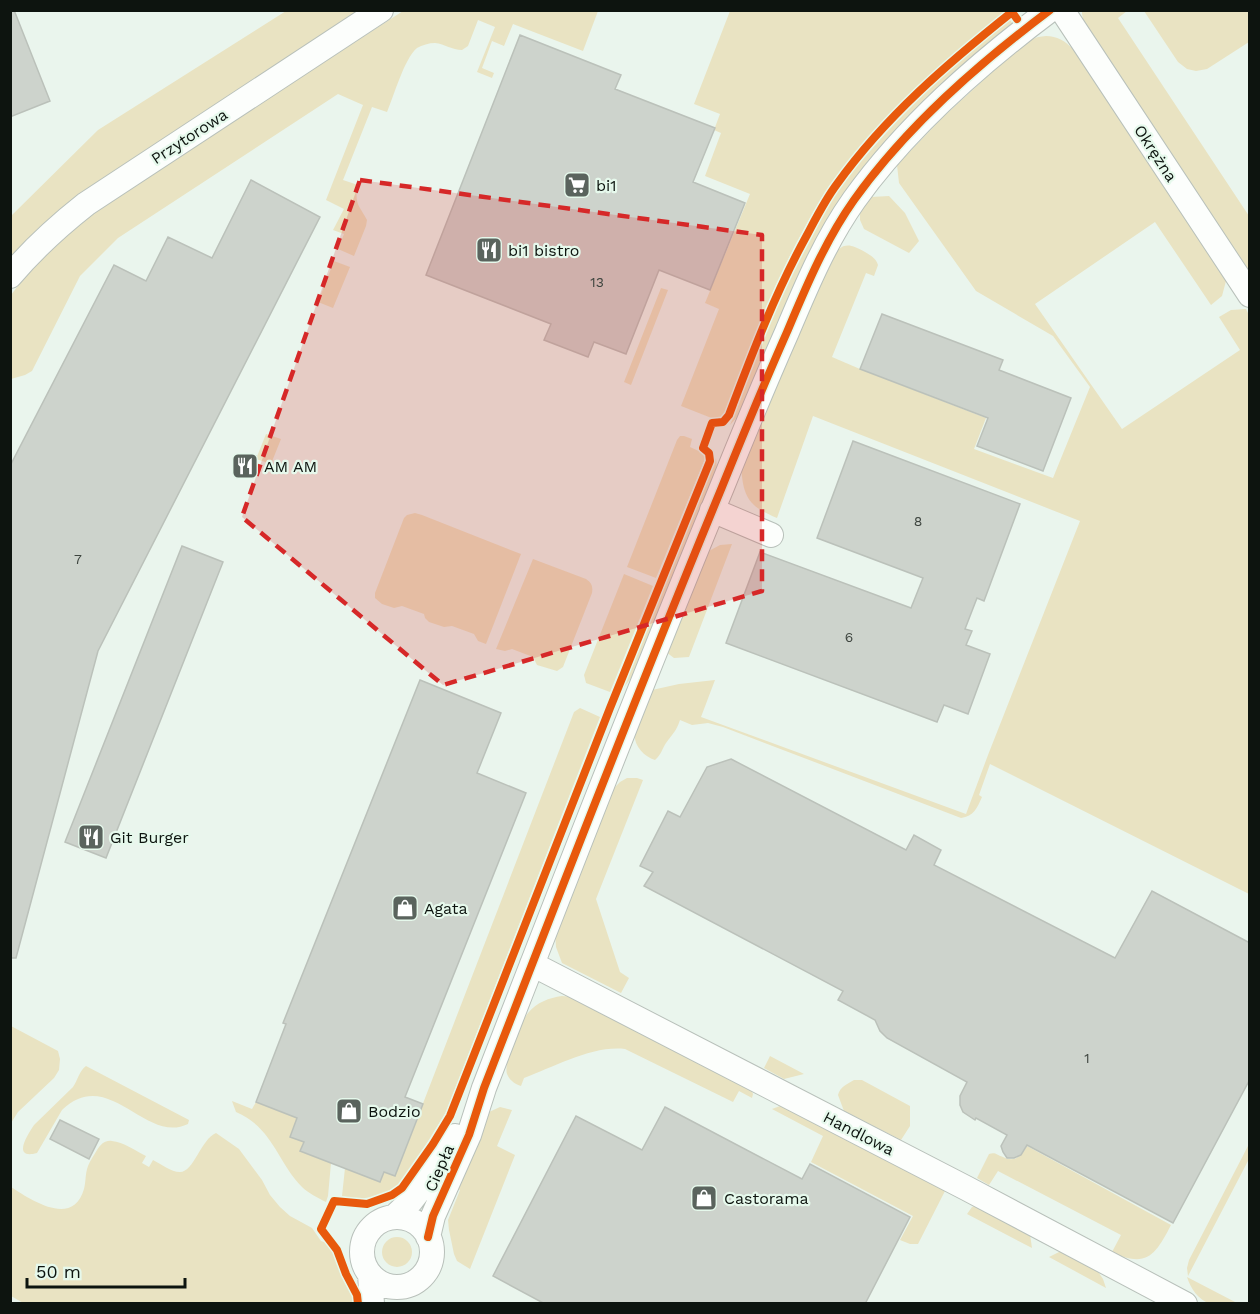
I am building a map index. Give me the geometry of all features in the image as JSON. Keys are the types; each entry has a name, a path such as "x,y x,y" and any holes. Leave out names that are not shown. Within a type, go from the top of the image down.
{"street":[{"name":"Przytorowa","path":"10,276 47,236 86,204 381,10"},
{"name":"Ciepła","path":"484,1088 428,1179 411,1201 394,1217 374,1226 367,1234 363,1244 362,1255 370,1274 388,1286 399,1287 405,1294 428,1268 431,1247 428,1237 433,1216 469,1135 484,1088 532,964 712,510 813,272 854,200 899,146 982,64 1050,10"},
{"name":"Okrężna","path":"1062,10 1250,295"},
{"path":"712,510 771,536"},
{"name":"Handlowa","path":"532,964 1185,1304"},
{"path":"394,1217 414,1222 428,1237"},
{"name":"Ciepła","path":"370,1274 372,1304"}],"highlighted area":[{"path":"360,180 762,235 762,591 443,685 242,517"}],"shaded area":[{"path":"286,11 358,11 91,186 52,217 11,258 11,216 98,130"},
{"path":"403,11 598,11 583,51 513,24 504,46 492,41 482,68 494,73 492,78 477,72 495,27 478,20 468,46 462,50 435,43 426,44 412,53 387,112 372,107 343,180 358,185 357,200 367,220 354,256 338,249 344,234 333,230 344,209 326,200 363,105 338,94 118,238 80,276 32,371 11,379 11,295 33,266 62,238 103,205"},
{"path":"730,11 1006,11 913,90 871,134 832,182 804,229 770,298 723,418 714,419 681,406 719,309 705,303 750,194 705,176 721,133 714,130 720,114 694,104"},
{"path":"1082,11 1127,11 1118,18 1249,216 1249,273 1085,27"},
{"path":"1144,11 1249,11 1249,42 1207,69 1196,71 1187,69 1178,62"},
{"path":"1010,20 1013,24 845,192 824,225 740,414 730,425 783,293 828,205 853,170 919,99 954,66"},
{"path":"1046,36 1061,40 1073,49 1226,281 1222,296 1211,305 1155,222 1035,304 1122,429 1240,350 1219,317 1231,310 1246,309 1249,315 1249,894 990,764 979,795 982,797 978,805 972,813 961,818 708,723 692,725 680,720 676,730 655,760 646,756 635,740 637,721 652,690 715,680 701,717 966,814 1080,521 813,416 777,518 759,509 749,499 743,485 741,465 832,258 839,249 850,246 871,256 878,265 874,276 866,273 832,357 986,418 974,449 1053,478 1090,387 1053,336 976,291 899,183 897,165 943,117 1013,53 1030,40"},
{"path":"889,196 905,213 919,241 909,253 864,229 860,220 860,212 871,197"},
{"path":"334,261 350,267 333,308 318,302"},
{"path":"661,288 668,290 631,385 624,382"},
{"path":"266,434 281,439 271,464 256,459"},
{"path":"680,436 692,439 690,447 703,453 705,459 656,578 627,567"},
{"path":"716,458 715,474 632,677 622,690"},
{"path":"415,513 521,554 486,644 478,641 474,634 452,626 444,627 429,622 424,614 402,606 394,608 382,604 375,598 404,518"},
{"path":"732,544 689,657 674,658 666,652 707,552 720,545"},
{"path":"533,559 586,579 592,587 592,593 563,667 557,671 537,665 533,657 512,649 505,651 496,649"},
{"path":"624,574 653,586 610,692 586,683 584,675"},
{"path":"580,708 600,717 446,1112 398,1185 385,1193 371,1197 342,1196 345,1168 380,1182 384,1172 395,1176 574,712"},
{"path":"627,778 643,780 596,899 620,972 629,978 621,993 562,963 556,947 555,932 613,789"},
{"path":"562,996 574,997 751,1089 752,1098 739,1091 733,1102 625,1049 600,1050 587,1054 524,1078 521,1086 517,1084 508,1076 506,1068 513,1042 521,1025 528,1013 539,1003"},
{"path":"11,1026 58,1051 60,1059 59,1070 54,1078 18,1112 11,1123"},
{"path":"770,1056 804,1074 784,1079 764,1068"},
{"path":"86,1066 189,1120 188,1124 172,1128 157,1124 111,1100 95,1096 79,1099 62,1110 37,1153 25,1153 24,1145 34,1125 73,1087"},
{"path":"854,1080 862,1080 910,1106 910,1126 901,1140 844,1111 838,1095 846,1084"},
{"path":"232,1101 252,1109 256,1102 297,1118 304,1141 300,1151 331,1163 326,1202 302,1187 267,1136 248,1119 236,1112"},
{"path":"780,1106 788,1107 945,1191 918,1244 900,1240 913,1216 811,1162 823,1136 772,1109"},
{"path":"500,1107 512,1110 497,1146 515,1155 470,1269 457,1261 449,1230 448,1220 460,1190 453,1186 485,1118 489,1112"},
{"path":"216,1133 239,1149 280,1207 290,1216 312,1228 321,1241 327,1243 352,1294 353,1303 25,1304 11,1296 11,1187 51,1208 71,1207 79,1201 90,1162 105,1142 121,1143 146,1156 142,1163 149,1167 153,1160 180,1172 189,1167 206,1142"},
{"path":"1249,1144 1249,1159 1188,1276 1189,1260"},
{"path":"1027,1146 1171,1225 1155,1251 1142,1259 1124,1257 1112,1252 1121,1235 998,1171 989,1185 977,1178 989,1154 1014,1159"},
{"path":"975,1206 1030,1234 1032,1248 967,1214"},
{"path":"397,1237 407,1242 412,1252 407,1262 397,1267 387,1262 382,1252 387,1242"},
{"path":"1061,1251 1097,1270 1106,1288 1049,1257"},
{"path":"1187,1277 1237,1303 1211,1304 1202,1300"}],"building":[{"path":"10,10 14,10 50,101 10,117"},
{"name":"bi1","path":"520,35 621,75 615,89 715,128 693,182 745,203 710,290 659,270 626,354 594,342 588,357 544,340 551,324 426,275"},
{"path":"251,180 320,217 98,651 16,958 10,958 10,466 114,265 146,281 168,237 212,258"},
{"path":"882,314 1003,360 999,370 1071,398 1043,471 977,446 988,418 860,369"},
{"path":"853,441 1020,504 984,601 977,598 965,629 972,631 966,645 990,654 968,714 944,705 937,722 726,643 760,552 911,608 923,578 817,538"},
{"path":"182,546 223,562 106,858 65,842"},
{"name":"Agata","path":"420,680 501,713 477,773 526,793 405,1097 423,1104 395,1176 384,1172 380,1182 300,1151 304,1142 290,1137 297,1118 256,1102 286,1024 283,1023"},
{"path":"731,759 906,850 914,835 941,850 934,865 1115,958 1152,891 1250,943 1250,1079 1173,1223 1027,1145 1021,1155 1007,1158 1001,1146 1007,1135 963,1112 960,1096 967,1082 887,1038 880,1031 875,1020 838,1000 843,991 644,886 653,872 640,866 668,811 680,817 707,767"},
{"name":"Castorama","path":"665,1107 802,1179 810,1164 910,1217 865,1304 545,1304 493,1276 576,1116 642,1150"},
{"path":"60,1120 99,1139 89,1159 50,1139"}],"cycle path":[{"path":"428,1237 433,1216 469,1135 484,1088 661,637 762,390 825,248 854,200 920,122 970,74 1050,10"},
{"path":"358,1304 357,1295 337,1250 321,1229 334,1201 367,1204 392,1195 402,1188 450,1116 610,708 710,461 709,453 703,448 712,423 723,422 729,415 765,324 795,257 833,190 876,136 918,92 988,31 1012,12 1017,19"}],"place":[{"name":"bi1","path":"577,185"},
{"name":"bi1 bistro","path":"489,250"},
{"name":"AM AM","path":"245,466"},
{"name":"Git Burger","path":"91,837"},
{"name":"Agata","path":"405,908"},
{"name":"Bodzio","path":"349,1111"},
{"name":"Castorama","path":"704,1198"}]}
